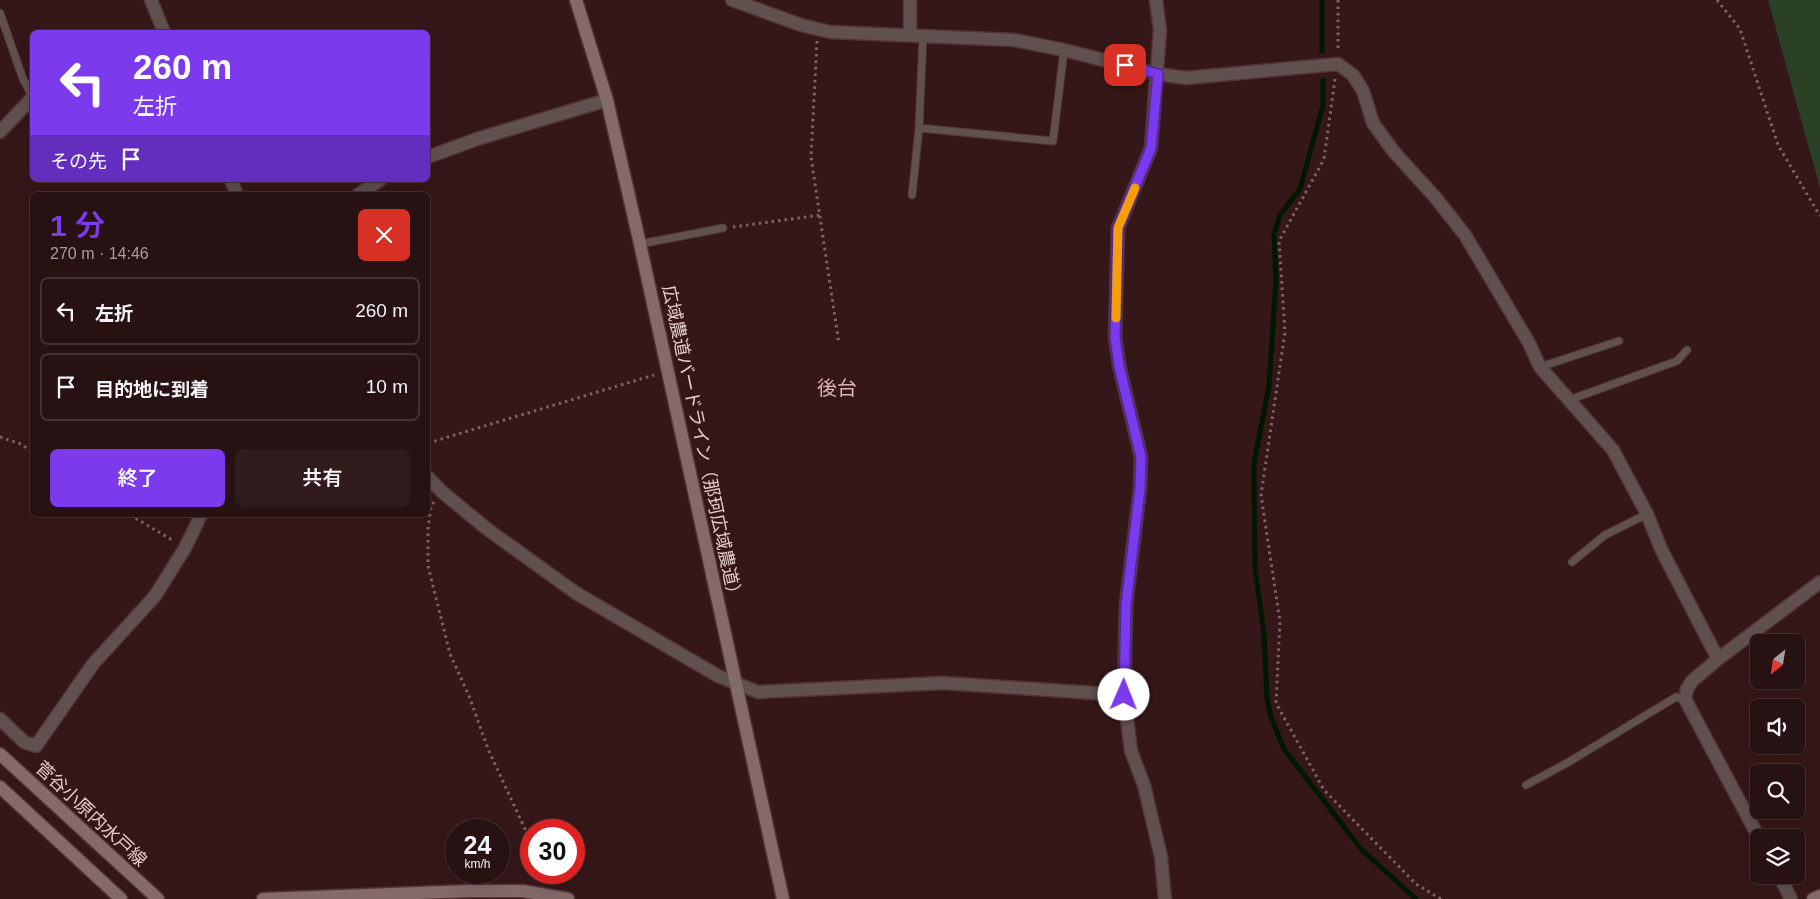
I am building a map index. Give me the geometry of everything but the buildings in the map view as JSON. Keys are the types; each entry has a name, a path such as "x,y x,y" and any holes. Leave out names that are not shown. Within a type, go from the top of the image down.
{"street":[{"path":"151,0 163,30"},
{"name":"広域農道バードライン（那珂広域農道）","path":"576,0 607,100 783,899"},
{"path":"732,0 801,25 830,32 1014,40 1064,50 1158,74 1186,78 1337,67 1353,76 1363,90 1373,123 1394,152 1435,197 1465,235 1529,343 1540,367 1613,450 1647,514 1662,551 1718,658"},
{"path":"910,0 916,35"},
{"path":"1156,0 1160,30 1151,148 1118,228 1115,337 1119,366 1141,457 1140,488 1126,605 1124,695 1131,752 1144,785 1159,848 1166,899"},
{"path":"0,132 30,99"},
{"path":"430,156 476,139 607,100"},
{"path":"362,192 377,182"},
{"path":"430,480 487,529 576,593 718,676 758,692 943,683 1124,695"},
{"path":"0,719 24,742 36,746 93,664 154,596 185,548 200,517"},
{"path":"1754,829 1685,699 1687,689 1692,681 1718,658 1820,582"},
{"name":"菅谷小原内水戸線","path":"0,754 158,899"},
{"path":"0,787 121,899"},
{"path":"1784,884 1791,899"},
{"path":"263,899 523,891 568,899"},
{"path":"1813,899 1820,896"}],"lane":[{"path":"0,13 30,93"},
{"path":"912,195 918,128 916,35"},
{"path":"918,128 1053,141 1064,50"},
{"path":"640,244 723,228"},
{"path":"1540,367 1619,341"},
{"path":"1569,400 1677,361 1687,350"},
{"path":"1572,562 1605,535 1647,514"},
{"path":"1526,785 1567,763 1676,697 1685,699"}],"path":[{"path":"1338,0 1337,67 1324,159 1279,241 1285,332 1261,495 1280,622 1276,703 1324,790 1416,884 1441,899"},
{"path":"1717,0 1740,29 1778,145 1820,216"},
{"path":"818,29 811,157 839,344"},
{"path":"723,228 820,215"},
{"path":"430,442 668,371"},
{"path":"0,436 21,444 30,451"},
{"path":"430,514 431,507 441,491"},
{"path":"133,517 185,548"},
{"path":"430,517 428,566 450,654 469,696 488,749 520,819"}],"green space":[{"path":"1768,0 1820,0 1820,188"}],"waterway":[{"path":"1322,0 1322,51"},
{"path":"1323,80 1323,105 1300,189 1280,215 1274,234 1276,279 1269,386 1254,463 1255,569 1264,633 1267,700 1271,717 1284,749 1361,849 1416,899"}],"slow traffic":[{"path":"1116,318 1118,228 1135,188"}],"district":[{"name":"後台","path":"837,388"}],"route":[{"path":"1124,695 1126,605 1140,488 1141,457 1119,366 1115,337 1118,228 1151,148 1158,74 1125,65"}]}
